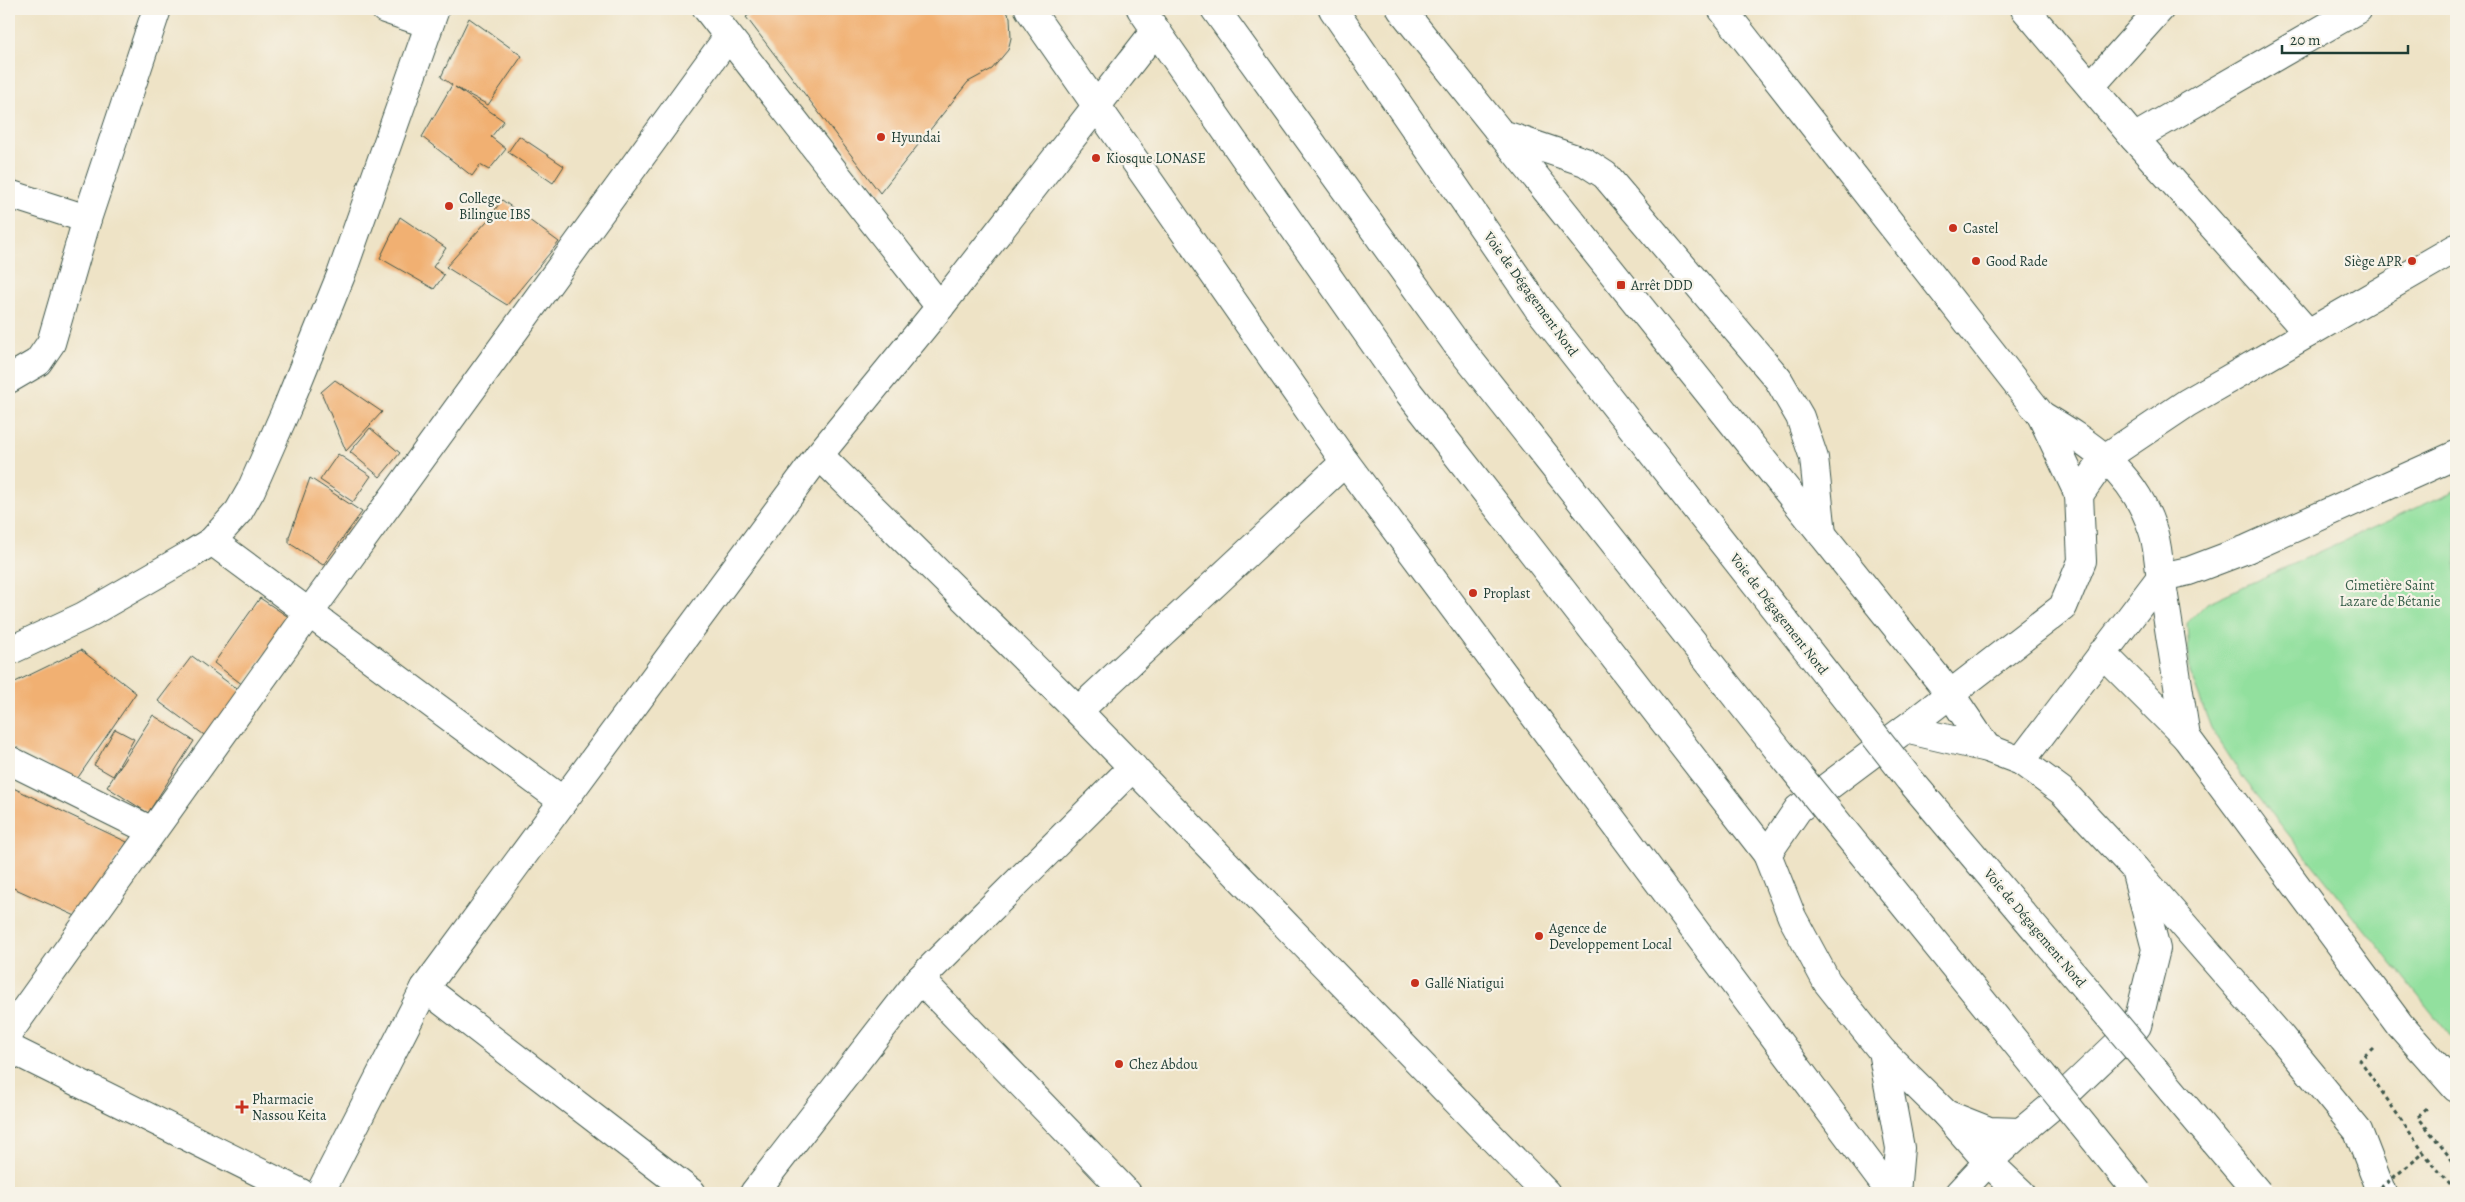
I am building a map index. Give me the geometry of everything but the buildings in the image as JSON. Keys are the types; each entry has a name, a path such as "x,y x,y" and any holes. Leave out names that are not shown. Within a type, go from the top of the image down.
{"main road":[{"path":"9,379 38,362 51,342 87,219 157,9"},
{"path":"9,651 84,616 212,540 239,511 251,490 287,408 341,275 432,16 384,9"},
{"path":"707,9 940,306"},
{"path":"1029,9 1095,107 1345,462 1891,1193"},
{"path":"1215,9 1456,343 1780,752 2138,1193"},
{"name":"Voie de Dégagement Nord","path":"1333,9 1538,308 1909,779 2258,1193"},
{"path":"1401,9 1951,695 1987,748"},
{"path":"1722,9 2041,415 2079,495 2082,561 2063,607 1951,695 1798,809 1767,854"},
{"path":"2025,9 2134,138 2308,333"},
{"path":"2091,86 2160,9"},
{"path":"2134,138 2358,9"},
{"path":"320,1193 425,988 819,455 940,306 1095,107 1148,20 1409,393 1767,854 1792,918 1827,982 1882,1050 1946,1114 1988,1162 2021,1193"},
{"path":"9,1032 309,613 728,37"},
{"path":"1499,133 1585,162 1605,175 1778,379 1800,417 1814,458 1822,534"},
{"path":"9,194 87,219"},
{"path":"2079,495 2105,458 2187,403 2456,248"},
{"path":"2041,415 2086,441 2124,475 2153,528 2186,737"},
{"path":"819,455 1078,710 1546,1193"},
{"path":"2021,761 2102,652 2161,578 2188,571 2247,549 2456,455"},
{"path":"1078,710 1345,462"},
{"path":"212,540 563,800"},
{"path":"2102,652 2186,737 2400,1025 2456,1088"},
{"path":"1905,729 1987,748 2021,761 2063,792 2281,1037 2358,1131 2382,1193"},
{"path":"9,760 152,831"},
{"path":"754,1193 920,978 1133,767"},
{"path":"1959,1193 1988,1162 2057,1102 2137,1026 2156,949 2134,870"},
{"path":"920,978 1127,1193"},
{"path":"425,988 692,1193"},
{"path":"9,1048 301,1193"},
{"path":"1882,1050 1900,1148 1896,1193"},
{"path":"1946,1114 1989,1132 2021,1132"}],"path":[{"path":"2370,1072 2424,1153 2456,1192"},
{"path":"2442,1148 2456,1165"},
{"path":"2374,1193 2424,1153"}],"green space":[{"name":"Cimetière Saint Lazare de Bétanie","path":"2456,490 2456,1043 2244,779 2211,728 2190,672 2187,623 2207,603"}],"place":[{"name":"Hyundai","path":"881,137"},
{"name":"Kiosque LONASE","path":"1096,158"},
{"name":"College Bilingue IBS","path":"449,206"},
{"name":"Castel","path":"1953,228"},
{"name":"Good Rade","path":"1976,261"},
{"name":"Siège APR","path":"2412,261"},
{"name":"Arrêt DDD","path":"1621,285"},
{"name":"Proplast","path":"1473,593"},
{"name":"Agence de Developpement Local","path":"1539,936"},
{"name":"Gallé Niatigui","path":"1415,983"},
{"name":"Chez Abdou","path":"1119,1064"},
{"name":"Pharmacie Nassou Keita","path":"242,1107"}]}
